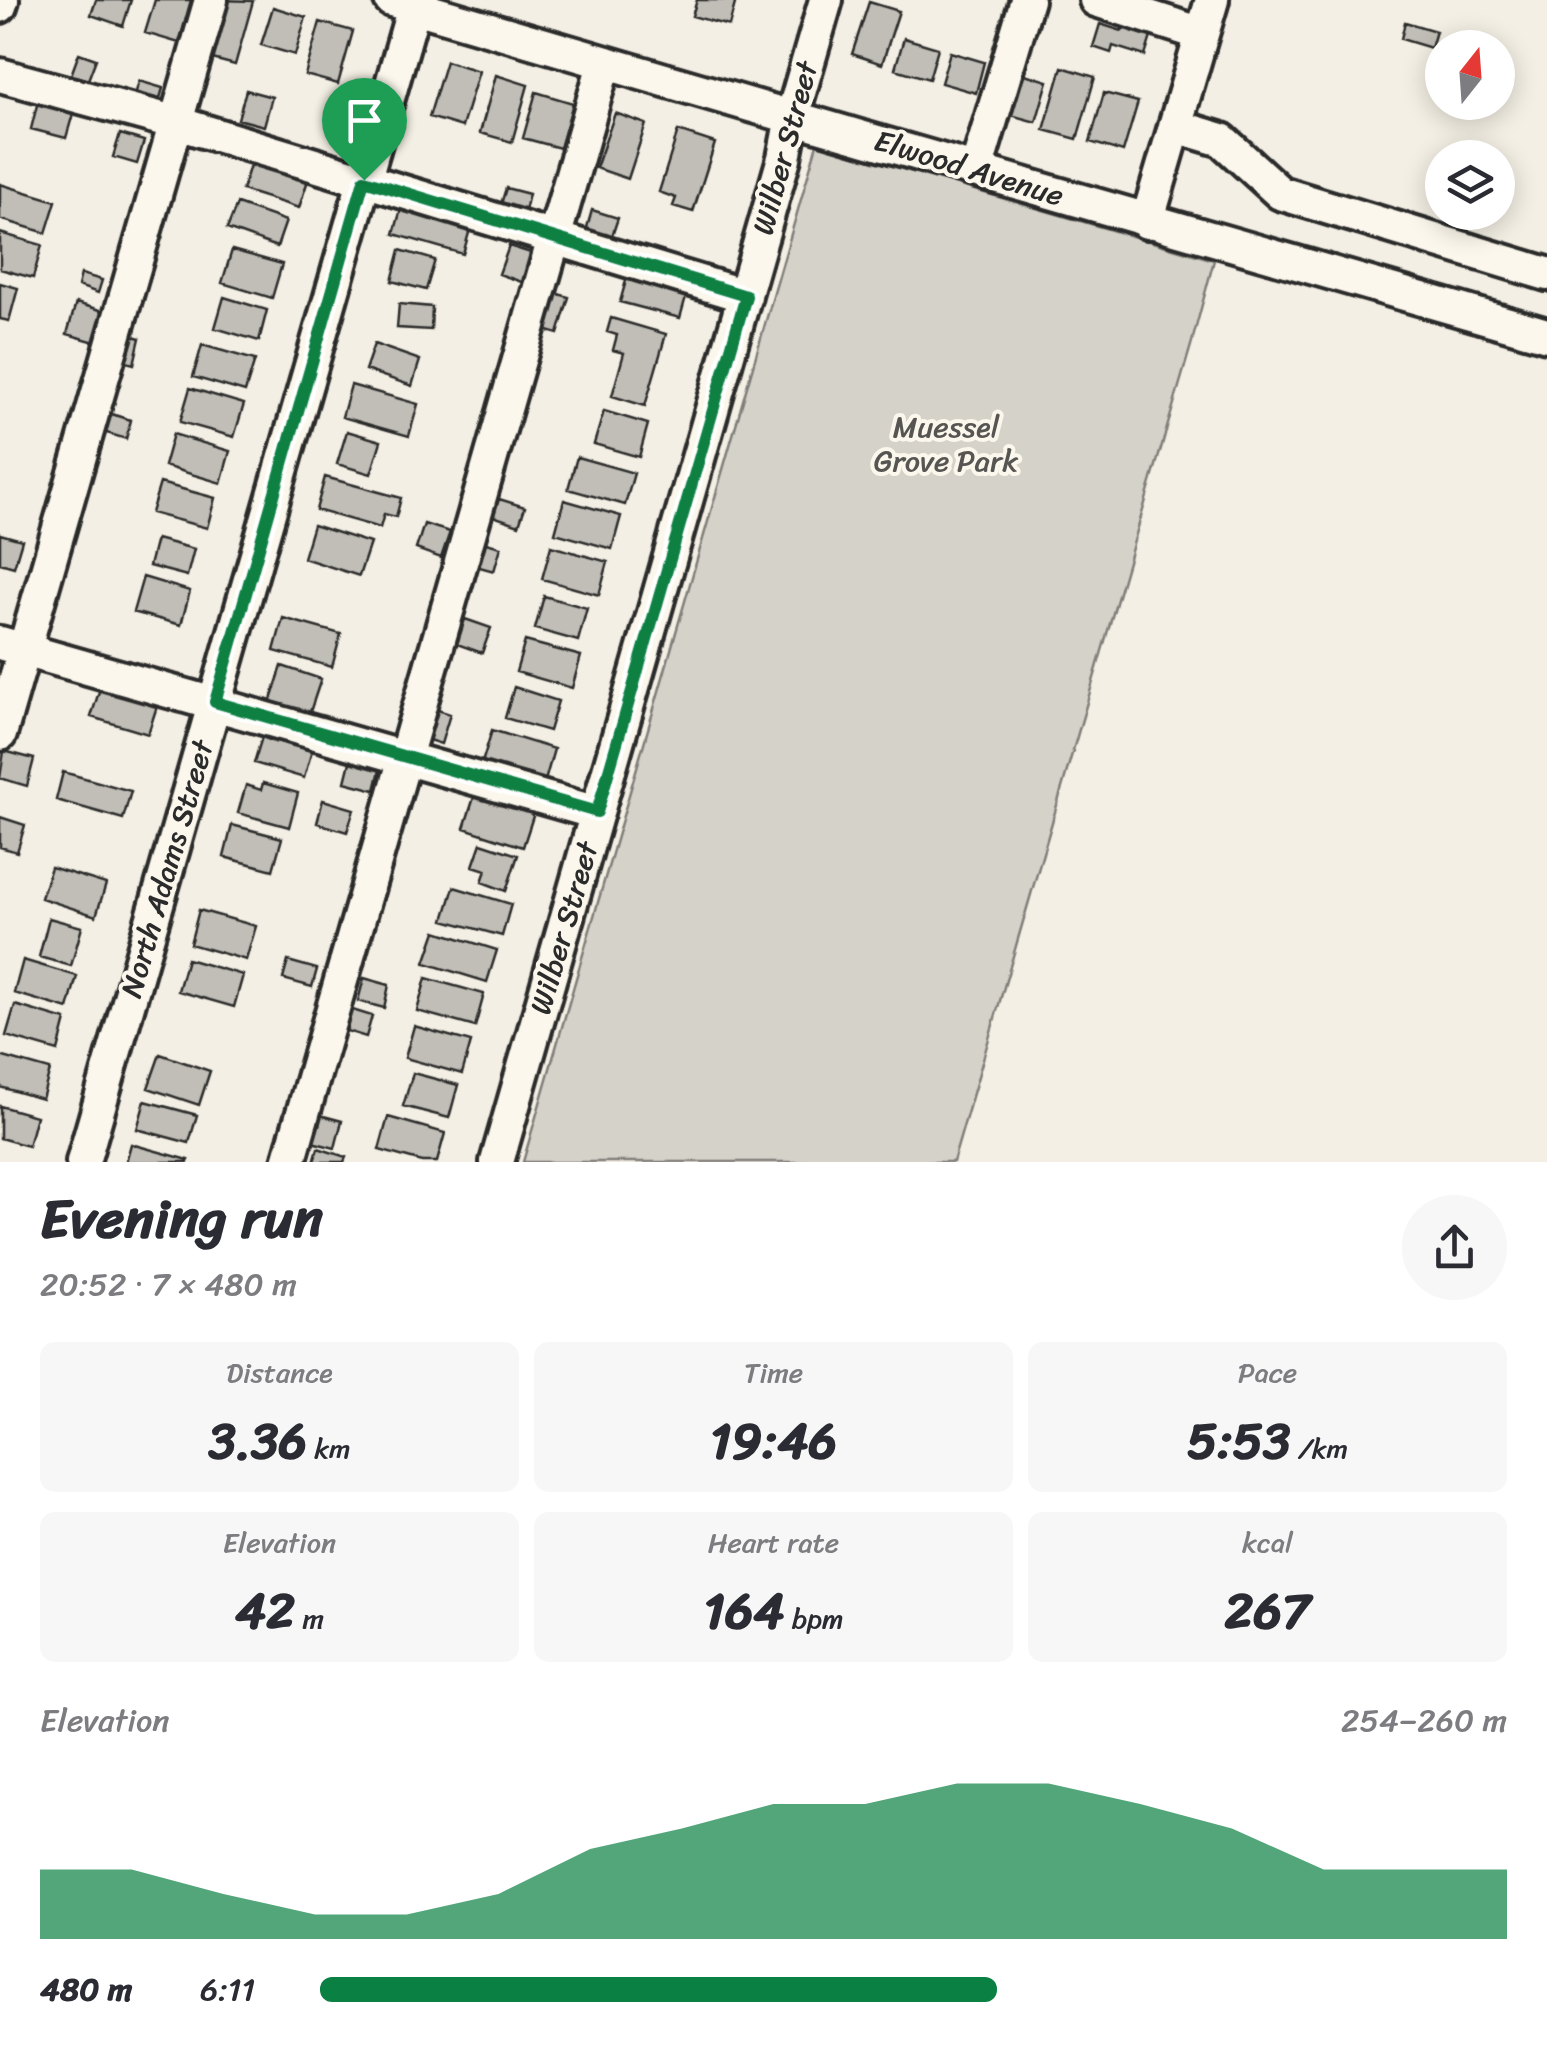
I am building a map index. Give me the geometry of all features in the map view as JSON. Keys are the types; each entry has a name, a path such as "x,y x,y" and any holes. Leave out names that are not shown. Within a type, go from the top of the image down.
{"street":[{"path":"0,734 12,646 177,123 211,0"},
{"name":"Wilber Street","path":"497,1162 746,296 826,0"},
{"path":"976,170 1027,0"},
{"path":"1096,0 1202,34"},
{"path":"1146,222 1212,0"},
{"name":"Elwood Avenue","path":"407,2 604,64 1547,335"},
{"name":"North Adams Street","path":"83,1162 364,180 407,2"},
{"path":"288,1162 604,64"},
{"path":"0,75 177,123 746,296"},
{"path":"1175,126 1222,140 1280,192 1547,274"},
{"path":"12,646 597,812"}],"green space":[{"name":"Muessel Grove Park","path":"817,144 1214,260 1192,342 953,1162 523,1162"}],"building":[{"path":"96,0 131,0 123,26 91,15"},
{"path":"155,0 191,0 179,43 145,33"},
{"path":"221,0 253,1 235,65 205,57"},
{"path":"697,0 736,0 729,26 692,16"},
{"path":"869,2 899,11 882,64 852,54"},
{"path":"273,7 306,17 295,55 261,45"},
{"path":"1125,21 1153,30 1145,56 1113,46 1111,53 1093,47 1100,24 1122,31"},
{"path":"320,22 353,31 338,84 305,75"},
{"path":"1405,22 1433,30 1425,30 1425,46 1401,39"},
{"path":"904,38 938,48 929,79 895,69"},
{"path":"950,52 984,62 976,93 941,83"},
{"path":"79,53 96,59 88,80 71,75"},
{"path":"446,61 479,71 462,127 429,117"},
{"path":"1062,67 1095,77 1077,139 1044,130"},
{"path":"1008,69 1048,81 1036,122 996,111"},
{"path":"496,75 528,85 512,142 480,133"},
{"path":"139,81 163,88 158,105 134,99"},
{"path":"246,90 272,97 264,126 238,119"},
{"path":"536,92 573,103 560,148 523,138"},
{"path":"1104,93 1138,102 1123,152 1090,142"},
{"path":"38,101 74,110 66,138 31,129"},
{"path":"615,113 646,124 628,179 596,168"},
{"path":"678,131 715,143 693,212 673,206 676,198 659,192"},
{"path":"120,134 144,141 137,164 113,157"},
{"path":"252,159 309,177 299,208 242,190"},
{"path":"0,184 56,201 46,233 0,219"},
{"path":"506,188 529,194 525,211 501,204"},
{"path":"403,202 472,222 463,254 394,234"},
{"path":"237,204 286,221 277,247 227,229"},
{"path":"592,210 618,218 611,239 586,231"},
{"path":"0,233 42,245 33,278 0,269"},
{"path":"509,246 537,255 527,284 499,274"},
{"path":"232,250 282,264 272,298 222,283"},
{"path":"400,250 435,260 426,290 392,281"},
{"path":"629,270 689,286 680,318 620,302"},
{"path":"81,274 102,280 98,293 78,286"},
{"path":"0,283 18,288 9,321 0,319"},
{"path":"548,291 569,297 558,334 537,328"},
{"path":"224,297 267,310 259,341 215,328"},
{"path":"76,303 104,311 95,342 67,334"},
{"path":"399,304 432,307 431,330 397,328"},
{"path":"611,318 666,334 645,406 612,396 624,353 613,350 617,335 607,332"},
{"path":"121,333 140,338 134,364 115,359"},
{"path":"374,344 420,360 412,386 365,370"},
{"path":"202,345 255,360 245,392 193,377"},
{"path":"351,385 418,404 409,436 342,417"},
{"path":"190,388 244,404 234,437 180,422"},
{"path":"604,411 648,424 639,457 594,444"},
{"path":"105,412 131,420 126,439 100,431"},
{"path":"347,431 381,441 371,474 337,464"},
{"path":"173,434 230,451 221,483 164,466"},
{"path":"577,457 634,473 625,505 568,489"},
{"path":"325,477 401,498 396,517 384,514 380,528 316,510"},
{"path":"160,483 215,498 207,528 151,513"},
{"path":"499,499 525,507 519,525 493,516"},
{"path":"564,500 621,516 612,549 555,533"},
{"path":"424,524 450,532 441,558 416,549"},
{"path":"313,525 370,543 359,576 303,558"},
{"path":"0,534 22,540 14,567 0,563"},
{"path":"156,539 194,549 187,576 149,566"},
{"path":"479,541 501,547 494,571 472,565"},
{"path":"551,546 608,562 599,595 542,579"},
{"path":"143,577 190,591 181,625 133,612"},
{"path":"544,596 587,608 578,641 535,629"},
{"path":"283,618 341,634 332,667 274,651"},
{"path":"465,619 491,628 482,653 457,644"},
{"path":"525,641 581,656 572,688 516,672"},
{"path":"282,666 321,679 309,715 270,703"},
{"path":"102,682 159,700 148,734 91,717"},
{"path":"514,687 558,701 549,731 505,718"},
{"path":"429,707 450,714 441,744 419,737"},
{"path":"492,730 554,749 545,781 482,763"},
{"path":"277,736 313,747 304,778 254,763 262,737 275,742"},
{"path":"353,750 383,758 375,790 345,782"},
{"path":"4,751 34,759 27,786 0,778"},
{"path":"63,772 131,791 123,819 56,800"},
{"path":"263,783 298,793 289,827 238,813 246,785 261,790"},
{"path":"476,791 535,810 523,847 464,828"},
{"path":"323,800 354,809 347,832 317,823"},
{"path":"0,817 25,825 17,852 0,847"},
{"path":"232,825 282,838 273,870 224,857"},
{"path":"481,843 518,855 506,891 482,882 486,870 473,866"},
{"path":"51,867 106,884 96,916 41,898"},
{"path":"454,887 511,904 502,936 444,920"},
{"path":"199,910 256,926 246,960 190,944"},
{"path":"49,918 82,927 71,966 39,957"},
{"path":"436,931 497,950 487,982 425,963"},
{"path":"187,959 243,975 234,1007 178,991"},
{"path":"23,960 77,976 68,1009 14,993"},
{"path":"288,961 317,969 312,987 283,979"},
{"path":"364,978 389,985 384,1008 358,1001"},
{"path":"426,978 484,994 475,1027 417,1011"},
{"path":"15,1005 66,1020 58,1051 6,1036"},
{"path":"346,1008 372,1016 366,1037 340,1029"},
{"path":"414,1026 471,1042 462,1074 405,1058"},
{"path":"160,1054 210,1071 199,1105 148,1088"},
{"path":"0,1056 50,1070 42,1099 0,1087"},
{"path":"413,1073 458,1085 449,1118 403,1106"},
{"path":"145,1101 197,1115 189,1143 137,1129"},
{"path":"0,1106 36,1116 28,1146 0,1138"},
{"path":"316,1114 342,1121 335,1148 308,1141"},
{"path":"388,1117 445,1133 437,1162 422,1162 379,1150"},
{"path":"131,1144 189,1160 126,1162"},
{"path":"318,1148 346,1157 344,1162 314,1162"}],"route":[{"path":"364,180 746,296 597,812 215,702 364,180"}]}
